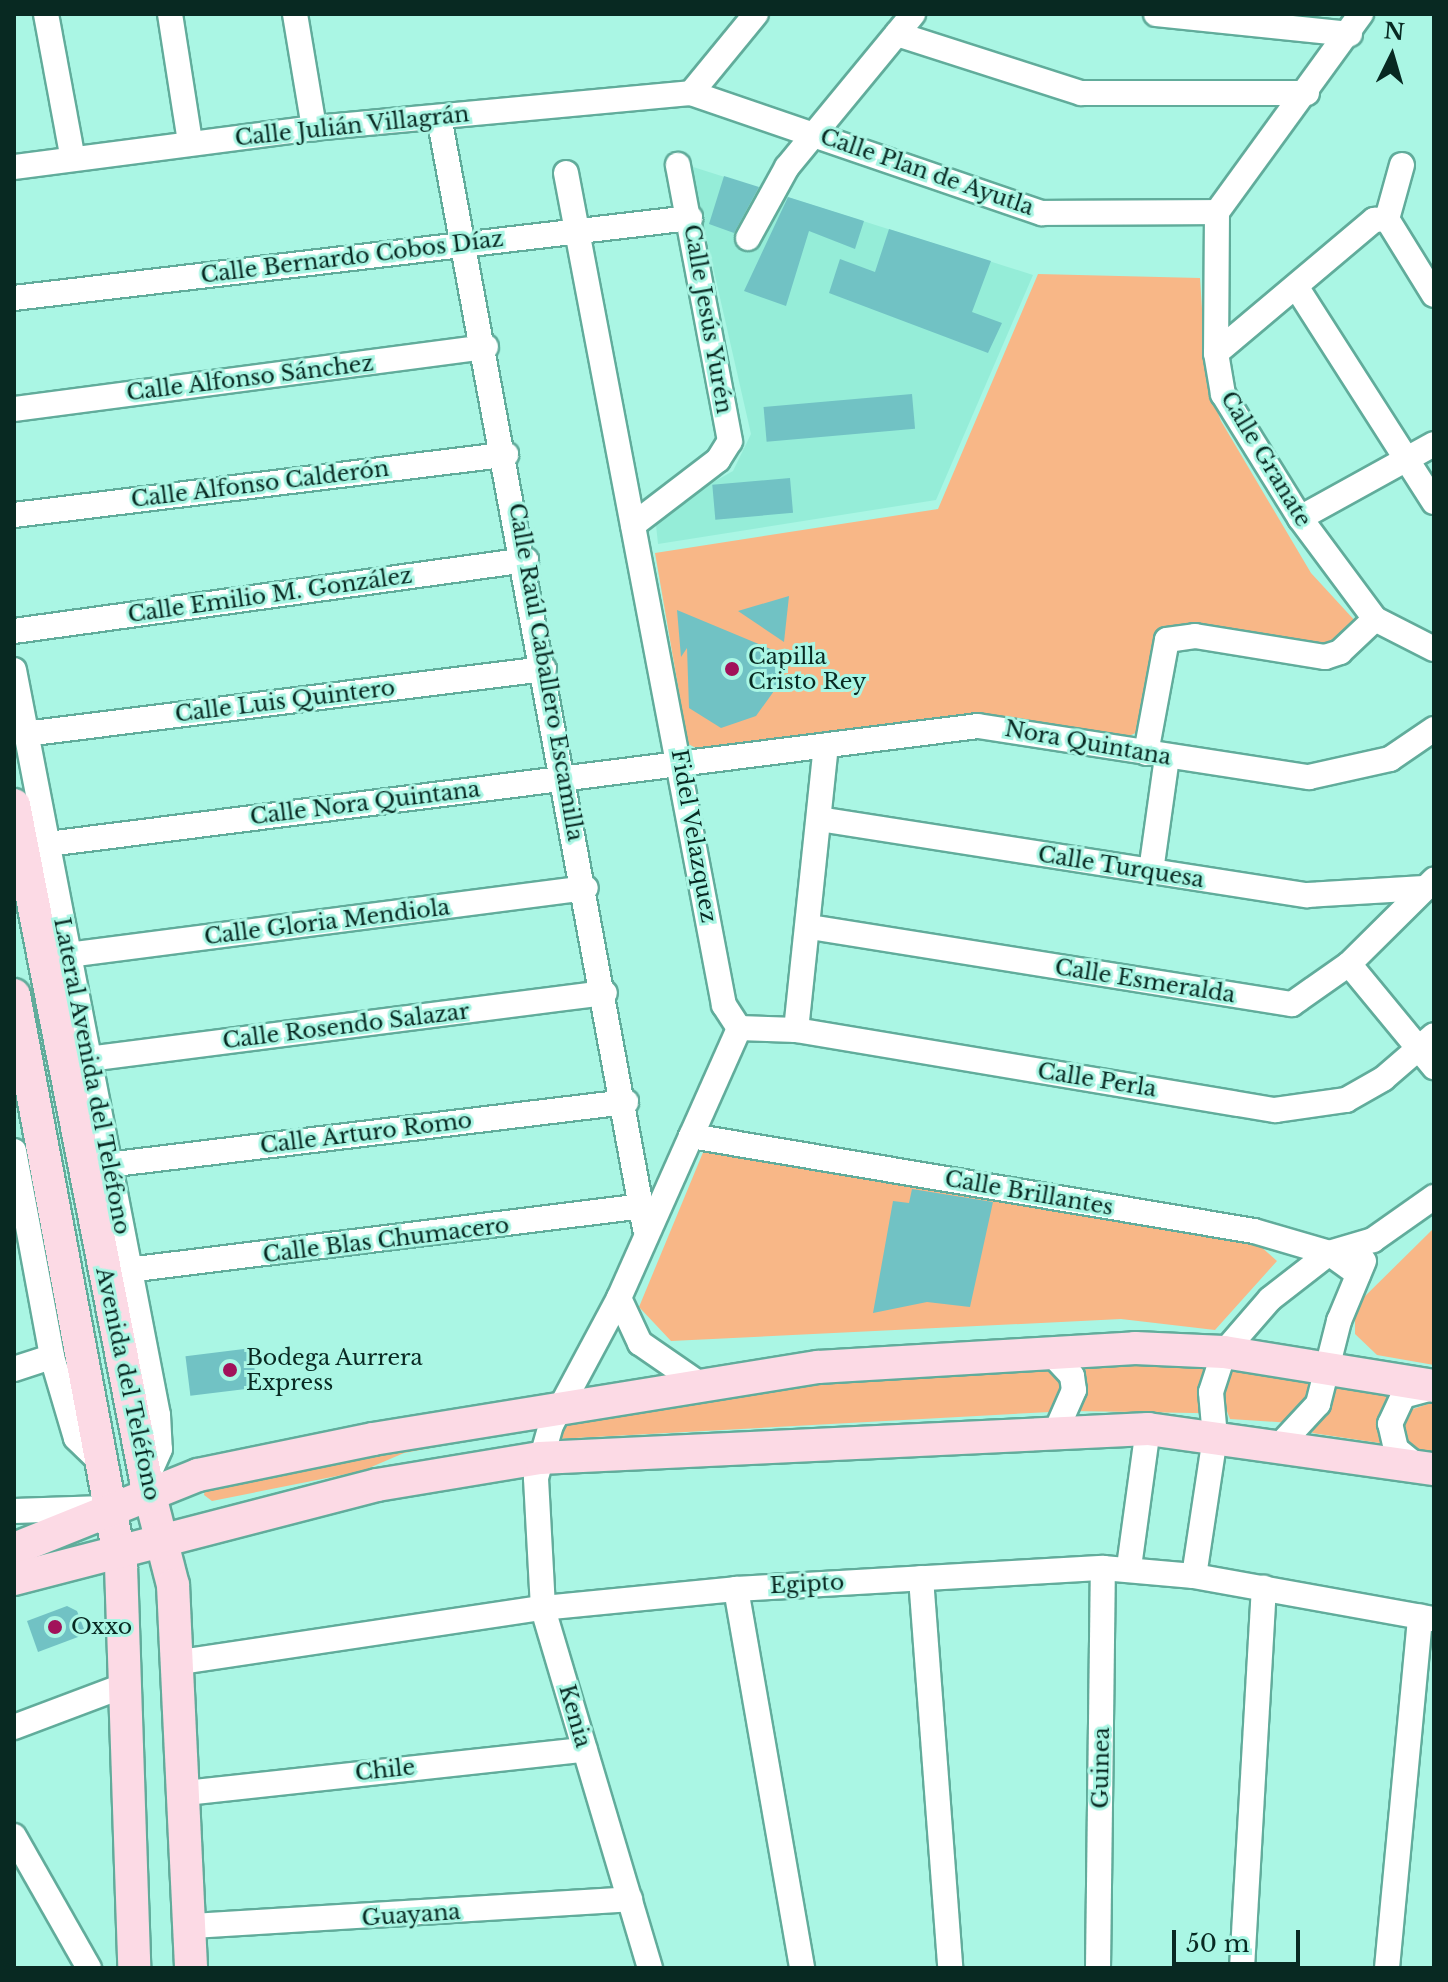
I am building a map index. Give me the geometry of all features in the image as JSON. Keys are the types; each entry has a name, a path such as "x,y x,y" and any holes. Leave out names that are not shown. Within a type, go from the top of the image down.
{"main road":[{"name":"Avenida del Teléfono","path":"14,805 86,1118 140,1544 180,1662 192,1926 191,1968"},
{"name":"Avenida del Teléfono","path":"14,995 35,1182 102,1463 133,1495 140,1544 126,1685 134,1968"},
{"path":"14,1549 133,1495 198,1475 698,1383 1048,1350 1224,1352 1434,1387"},
{"path":"14,1579 377,1485 540,1458 1148,1429 1280,1445 1426,1468"}],"street":[{"path":"46,14 73,159"},
{"path":"170,14 190,142"},
{"path":"295,14 314,128"},
{"path":"691,93 756,14"},
{"path":"748,238 787,167 818,134 913,14"},
{"path":"1156,14 1355,24"},
{"path":"1217,212 1355,24"},
{"path":"897,34 1081,93 1307,93"},
{"name":"Calle Julián Villagrán","path":"14,167 314,128 691,93"},
{"name":"Calle Plan de Ayutla","path":"691,93 1042,213 1217,212"},
{"name":"Calle Raúl Caballero Escamilla","path":"439,117 526,560 626,1102 644,1218"},
{"name":"Calle Jesús Yurén","path":"633,525 718,460 730,441 678,165"},
{"path":"1402,165 1387,219 1434,295"},
{"name":"Fidel Velazquez","path":"566,173 682,763 724,1005 739,1028"},
{"name":"Calle Granate","path":"1217,212 1216,353 1223,394 1300,518 1375,619 1434,649"},
{"name":"Calle Bernardo Cobos Díaz","path":"14,298 690,218"},
{"path":"1216,353 1297,288 1374,220 1387,219"},
{"path":"1297,288 1403,460 1434,502"},
{"name":"Calle Alfonso Sánchez","path":"14,409 486,347"},
{"path":"1300,518 1434,444"},
{"name":"Calle Alfonso Calderón","path":"14,515 506,455"},
{"name":"Calle Emilio M. González","path":"14,631 526,560"},
{"path":"1151,871 1156,755 1167,640 1195,636 1325,657 1340,652 1375,619"},
{"name":"Calle Luis Quintero","path":"25,734 544,669"},
{"name":"Lateral Avenida del Teléfono","path":"14,670 88,1059 86,1118 107,1165 158,1415 160,1449 133,1495"},
{"name":"Nora Quintana","path":"682,763 1008,727 1269,775 1346,774 1390,759 1434,729"},
{"path":"796,1030 810,927 826,746"},
{"name":"Calle Nora Quintana","path":"48,844 682,763"},
{"name":"Calle Turquesa","path":"819,819 1307,895 1429,884"},
{"name":"Calle Esmeralda","path":"810,927 1279,1003 1305,1000 1349,964 1429,884"},
{"name":"Calle Gloria Mendiola","path":"68,955 586,888"},
{"path":"1349,964 1429,1051"},
{"name":"Calle Rosendo Salazar","path":"88,1059 605,993"},
{"path":"540,1458 560,1408 619,1298 644,1218 691,1136 739,1028"},
{"name":"Calle Perla","path":"739,1028 796,1030 1275,1110 1346,1100 1429,1051"},
{"name":"Calle Arturo Romo","path":"107,1165 626,1102"},
{"name":"Calle Brillantes","path":"691,1136 1254,1231 1329,1253 1358,1274"},
{"path":"14,1151 35,1182 22,1239 52,1357 76,1438 102,1463"},
{"path":"1194,1576 1215,1437 1211,1392 1224,1352 1270,1299 1329,1253 1373,1240 1434,1197"},
{"name":"Calle Blas Chumacero","path":"128,1270 644,1218"},
{"path":"1280,1445 1311,1417 1358,1274 1373,1240"},
{"path":"619,1298 640,1343 698,1383"},
{"path":"1048,1350 1072,1376 1074,1390 1056,1431"},
{"path":"14,1369 52,1357"},
{"path":"1426,1468 1396,1449 1390,1424 1403,1396 1434,1387"},
{"path":"1129,1567 1148,1429"},
{"name":"Kenia","path":"540,1458 535,1501 543,1608 650,1968"},
{"path":"14,1511 133,1495"},
{"name":"Egipto","path":"180,1662 543,1608 736,1589 1129,1567 1427,1618"},
{"name":"Guinea","path":"1098,1968 1103,1568"},
{"path":"921,1578 950,1968"},
{"path":"1242,1968 1264,1588"},
{"path":"736,1589 802,1968"},
{"path":"1387,1968 1427,1618"},
{"path":"14,1727 126,1685"},
{"name":"Chile","path":"186,1793 585,1750"},
{"path":"14,1836 89,1968"},
{"name":"Guayana","path":"192,1926 630,1899"}],"shaded area":[{"path":"690,166 1033,275 936,500 658,544 655,515 733,471 751,434"},
{"path":"1038,274 1200,278 1207,385 1221,421 1311,573 1357,623 1325,651 1157,636 1138,732 1122,739 1012,721 700,750 688,744 655,553 938,509"},
{"path":"704,1150 1251,1238 1277,1261 1215,1330 1121,1319 671,1341 639,1307"},
{"path":"1434,1228 1434,1365 1377,1355 1355,1334 1355,1306"},
{"path":"1074,1361 1209,1363 1208,1413 1073,1411"},
{"path":"1052,1367 1062,1375 1063,1400 1050,1412 557,1439 569,1422 904,1370"},
{"path":"1230,1370 1311,1379 1314,1396 1291,1423 1230,1419 1221,1396"},
{"path":"1336,1384 1397,1392 1386,1444 1312,1433"},
{"path":"1434,1402 1434,1454 1405,1447 1401,1413"},
{"path":"535,1429 404,1453 362,1471 212,1501 204,1495 205,1489 364,1454"}],"building":[{"path":"724,176 759,187 734,233 709,224"},
{"path":"788,197 864,221 855,249 809,231 786,306 744,291"},
{"path":"889,229 991,261 972,312 1002,323 988,353 829,293 840,259 875,272"},
{"path":"912,394 915,429 767,442 764,407"},
{"path":"790,478 793,513 715,520 712,485"},
{"path":"789,596 784,642 738,611"},
{"name":"Capilla Cristo Rey","path":"677,610 773,650 779,684 756,716 721,728 689,708 687,648 681,657"},
{"path":"912,1189 993,1202 970,1307 927,1302 873,1313 893,1201 909,1203"},
{"path":"252,1348 257,1388 190,1396 185,1356"},
{"path":"67,1606 77,1611 86,1634 38,1652 27,1621"}],"place":[{"name":"Capilla Cristo Rey","path":"732,669"},
{"name":"Bodega Aurrera Express","path":"230,1370"},
{"name":"Oxxo","path":"55,1627"}]}
